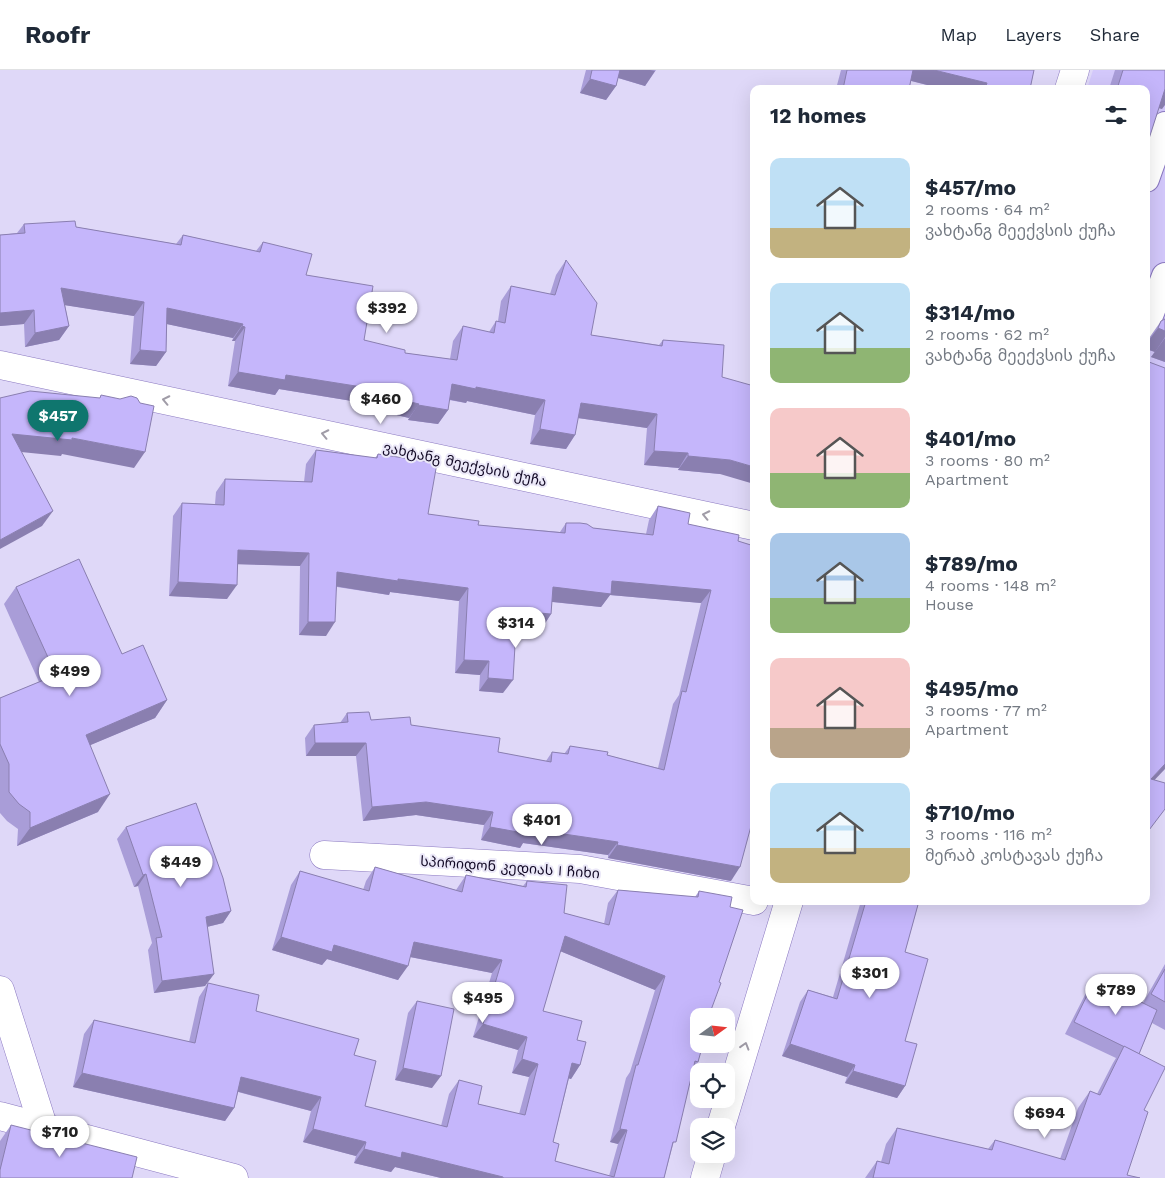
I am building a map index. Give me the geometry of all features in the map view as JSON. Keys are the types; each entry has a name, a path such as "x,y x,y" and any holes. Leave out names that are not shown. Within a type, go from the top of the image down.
{"street":[{"path":"1069,85 1075,70"},
{"path":"1150,168 1165,125"},
{"path":"1150,315 1165,276"},
{"name":"ვახტანგ მეექვსის ქუჩა","path":"0,365 750,525"},
{"name":"სპირიდონ კედიას I ჩიხი","path":"324,856 580,870 750,900"},
{"path":"722,1118 788,905"},
{"path":"0,990 44,1129"},
{"path":"0,1116 234,1178"},
{"path":"705,1178 709,1163"}],"shaded area":[{"path":"1093,70 1165,70 1165,769 1150,756 1150,85 1088,85"}],"building":[{"path":"592,70 620,70 616,86 590,79"},
{"path":"847,70 913,70 910,85 844,85"},
{"path":"934,70 1034,70 1031,85 986,85 987,83"},
{"path":"1123,70 1165,70 1165,89 1150,136 1150,85 1118,85"},
{"path":"75,221 76,227 181,245 183,235 260,252 263,242 312,254 306,275 373,286 364,340 405,350 405,353 457,360 463,326 494,333 496,321 505,323 511,286 555,295 566,260 597,303 591,335 662,346 663,340 724,345 722,377 750,385 750,466 730,460 688,456 688,453 654,451 657,414 581,403 575,435 540,429 545,400 476,387 476,389 452,384 448,410 418,405 361,390 362,387 286,375 285,380 238,372 245,327 242,326 243,324 167,308 166,352 140,350 144,302 61,288 69,326 35,333 34,310 0,313 0,235 25,233 24,224"},
{"path":"1165,319 1165,331 1158,328 1161,321"},
{"path":"1150,362 1165,368 1165,764 1151,779 1165,783 1165,809 1150,829"},
{"path":"30,391 100,398 101,395 120,399 131,396 137,398 140,403 154,406 145,452 72,438 72,440 12,434 53,511 0,540 0,398"},
{"path":"316,450 377,458 378,454 437,463 428,514 479,521 478,525 565,533 566,523 580,523 587,524 593,528 653,535 658,506 690,513 688,524 739,535 738,541 750,545 750,830 740,867 617,845 618,842 530,829 529,834 490,827 493,812 426,802 372,807 366,743 315,743 314,725 348,722 347,713 369,712 371,720 410,717 411,725 500,738 498,752 551,762 552,752 568,754 570,746 608,752 607,755 664,770 682,691 686,692 711,590 612,581 611,594 553,587 551,614 517,611 513,680 488,678 489,661 464,660 468,588 398,579 398,581 337,572 335,622 308,622 309,553 238,550 237,585 178,582 182,503 224,505 225,479 312,482"},
{"path":"79,559 122,654 143,645 167,700 86,735 110,794 30,828 30,812 19,804 9,792 9,764 0,744 0,698 56,675 16,587"},
{"path":"196,803 223,878 231,911 206,917 214,974 162,981 156,938 162,937 146,874 143,875 126,827"},
{"path":"375,867 462,892 466,875 526,887 527,881 567,885 564,913 609,925 618,890 698,897 699,891 732,897 730,907 743,910 712,1008 690,1008 690,1053 700,1053 698,1062 690,1063 690,1082 676,1142 673,1142 664,1178 503,1178 402,1152 401,1158 364,1149 366,1142 313,1129 321,1097 241,1077 234,1108 82,1073 94,1020 195,1043 208,983 259,995 256,1011 359,1039 354,1055 376,1061 365,1106 447,1127 459,1080 482,1086 478,1104 525,1115 538,1064 522,1059 527,1037 483,1024 502,960 414,942 408,966 334,945 332,952 281,937 300,871 369,891","holes":["565,936 665,976 638,1065 636,1065 620,1129 627,1130 614,1177 555,1161 559,1144 553,1142 572,1063 580,1065 586,1042 577,1040 582,1021 543,1011"]},
{"path":"865,905 918,905 905,952 928,959 905,1041 917,1044 905,1086 853,1071 855,1065 790,1044 808,990 837,999"},
{"path":"1165,969 1165,1002 1151,994"},
{"path":"1095,979 1157,1010 1139,1054 1074,1022"},
{"path":"417,1001 454,1009 441,1076 403,1068"},
{"path":"1124,1046 1165,1067 1144,1110 1148,1112 1127,1175 1140,1178 873,1178 877,1161 889,1164 897,1128 992,1150 995,1140 1065,1160 1090,1091 1100,1095"},
{"path":"11,1125 137,1157 132,1178 0,1178 0,1170"}]}
